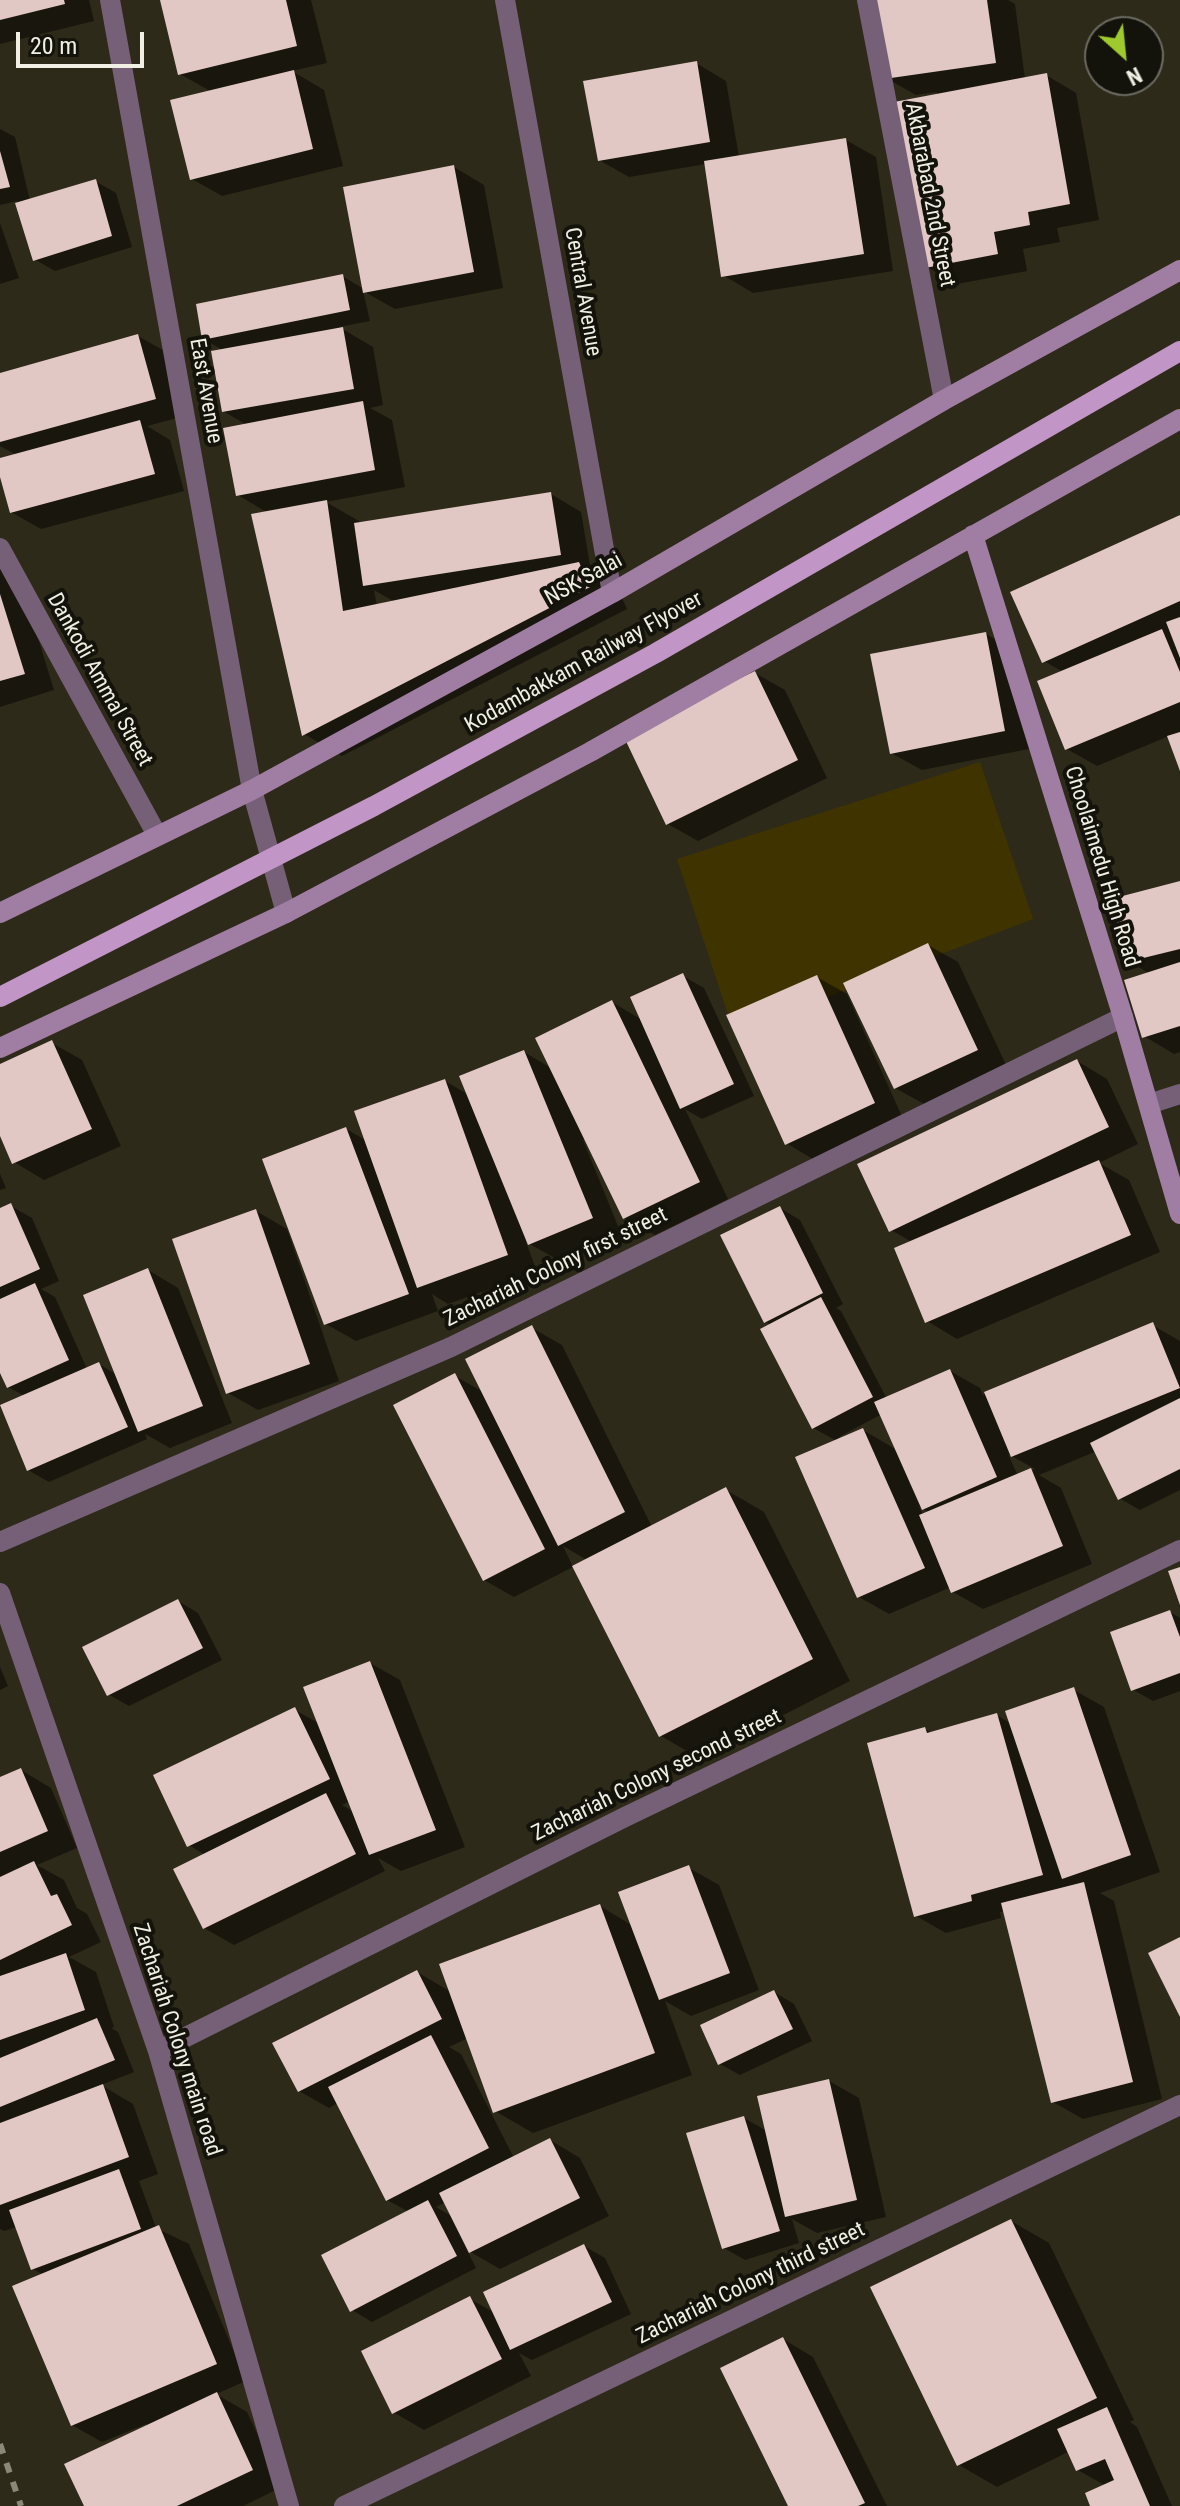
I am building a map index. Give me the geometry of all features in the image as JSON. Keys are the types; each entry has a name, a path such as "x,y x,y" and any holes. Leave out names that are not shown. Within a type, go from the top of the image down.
{"main road":[{"name":"Kodambakkam Railway Flyover","path":"0,997 374,806 656,653 1180,351"}],"street":[{"name":"East Avenue","path":"110,0 252,790 286,913"},
{"name":"Central Avenue","path":"505,0 612,593"},
{"name":"Akbarabad 2nd Street","path":"867,0 944,400"},
{"name":"NSK Salai","path":"0,913 252,790 612,593 944,400 1180,270"},
{"path":"0,1048 286,913 590,752 1180,419"},
{"name":"Choolaimedu High Road","path":"973,535 1123,1017 1180,1214"},
{"name":"Dankodi Ammal Street","path":"0,548 157,835"},
{"name":"Zachariah Colony first street","path":"0,1542 451,1347 1123,1017"},
{"path":"1149,1104 1180,1094"},
{"name":"Zachariah Colony second street","path":"158,2051 625,1817 1180,1550"},
{"name":"Zachariah Colony main road","path":"0,1593 158,2051 289,2506"},
{"name":"Zachariah Colony third street","path":"344,2506 1180,2105"}],"shaded area":[{"path":"980,762 1033,919 734,1033 677,859"}],"building":[{"path":"0,0 64,0 65,4 0,20"},
{"path":"160,0 286,0 297,46 178,75"},
{"path":"873,0 987,0 996,63 884,79"},
{"path":"697,61 710,142 598,161 583,81"},
{"path":"294,70 313,149 190,180 170,100"},
{"path":"1047,73 1070,204 1028,212 1030,225 994,232 998,254 925,268 894,102"},
{"path":"846,138 864,254 721,277 704,161"},
{"path":"0,151 10,187 0,189"},
{"path":"454,165 474,272 363,293 343,187"},
{"path":"96,179 112,236 33,261 15,203"},
{"path":"343,274 350,310 202,340 196,304"},
{"path":"343,327 354,389 222,412 211,351"},
{"path":"138,334 156,399 0,442 0,373"},
{"path":"363,401 375,470 236,496 223,428"},
{"path":"140,420 155,474 10,513 0,477 0,458"},
{"path":"551,492 561,555 363,586 354,523"},
{"path":"327,500 343,611 579,562 590,587 302,736 251,514"},
{"path":"1180,515 1180,601 1042,663 1010,592"},
{"path":"0,594 25,674 0,681"},
{"path":"1180,617 1180,658 1166,622"},
{"path":"1162,629 1180,672 1180,702 1065,750 1037,681"},
{"path":"986,632 1005,731 890,754 870,654"},
{"path":"755,671 798,760 666,825 623,735"},
{"path":"1180,732 1180,771 1167,736"},
{"path":"1180,881 1180,949 1127,962 1111,899"},
{"path":"928,943 978,1050 894,1089 843,983"},
{"path":"1180,962 1180,1026 1142,1038 1124,980"},
{"path":"683,973 734,1084 680,1109 630,997"},
{"path":"817,975 875,1103 785,1145 726,1015"},
{"path":"612,1000 700,1182 623,1219 535,1038"},
{"path":"52,1040 92,1129 12,1164 0,1136 0,1064"},
{"path":"524,1050 593,1218 528,1245 459,1076"},
{"path":"1077,1059 1109,1127 889,1232 857,1164"},
{"path":"445,1079 508,1255 417,1288 354,1111"},
{"path":"346,1127 409,1294 324,1325 262,1159"},
{"path":"1099,1160 1131,1235 925,1323 894,1248"},
{"path":"11,1203 40,1269 0,1287 0,1208"},
{"path":"780,1206 823,1293 764,1323 720,1235"},
{"path":"256,1209 310,1364 226,1394 172,1239"},
{"path":"148,1268 203,1406 138,1432 83,1295"},
{"path":"35,1283 69,1360 7,1388 0,1373 0,1299"},
{"path":"821,1297 873,1397 812,1429 760,1329"},
{"path":"1153,1322 1180,1388 1011,1457 984,1392"},
{"path":"532,1325 625,1512 558,1546 465,1359"},
{"path":"99,1362 128,1427 27,1471 0,1405"},
{"path":"950,1369 997,1477 922,1510 874,1402"},
{"path":"455,1373 545,1549 483,1581 393,1405"},
{"path":"1180,1398 1180,1469 1118,1500 1090,1443"},
{"path":"863,1428 925,1568 857,1598 795,1457"},
{"path":"1031,1468 1063,1546 951,1593 919,1515"},
{"path":"726,1487 813,1659 659,1737 572,1566"},
{"path":"1180,1567 1180,1605 1168,1571"},
{"path":"178,1599 203,1648 107,1696 82,1647"},
{"path":"1170,1610 1180,1637 1180,1673 1131,1691 1110,1632"},
{"path":"370,1661 436,1830 369,1855 303,1687"},
{"path":"1074,1687 1131,1855 1062,1879 1005,1711"},
{"path":"295,1707 330,1779 187,1847 153,1775"},
{"path":"997,1713 1043,1875 971,1895 972,1901 914,1917 867,1743 925,1727 927,1733"},
{"path":"21,1768 48,1831 0,1852 0,1777"},
{"path":"326,1793 356,1854 203,1929 173,1869"},
{"path":"34,1861 51,1896 57,1894 72,1925 0,1960 0,1877"},
{"path":"689,1865 730,1973 659,2000 618,1892"},
{"path":"1084,1882 1133,2082 1051,2103 1001,1903"},
{"path":"600,1904 655,2053 493,2113 439,1964"},
{"path":"1180,1937 1180,2017 1148,1953"},
{"path":"66,1953 85,2010 0,2040 0,1976"},
{"path":"417,1970 442,2019 298,2092 272,2043"},
{"path":"774,1990 793,2029 718,2065 700,2025"},
{"path":"97,2018 115,2060 0,2107 0,2058"},
{"path":"431,2035 489,2148 386,2201 328,2087"},
{"path":"829,2079 857,2200 785,2217 757,2096"},
{"path":"103,2084 129,2157 0,2205 0,2123"},
{"path":"744,2116 780,2231 722,2249 686,2133"},
{"path":"550,2138 580,2198 469,2253 439,2193"},
{"path":"119,2169 141,2229 31,2270 9,2210"},
{"path":"428,2200 457,2256 350,2312 321,2255"},
{"path":"1011,2219 1097,2398 957,2466 870,2287"},
{"path":"159,2225 217,2364 71,2426 12,2286"},
{"path":"584,2244 612,2302 510,2350 483,2292"},
{"path":"470,2296 502,2359 392,2414 361,2351"},
{"path":"783,2337 865,2503 858,2506 788,2506 720,2368"},
{"path":"217,2392 253,2470 177,2506 84,2506 64,2464"},
{"path":"1107,2407 1150,2506 1090,2506 1085,2493 1114,2480 1105,2459 1076,2471 1057,2429"}],"railway":[{"path":"0,2444 21,2506"}]}
